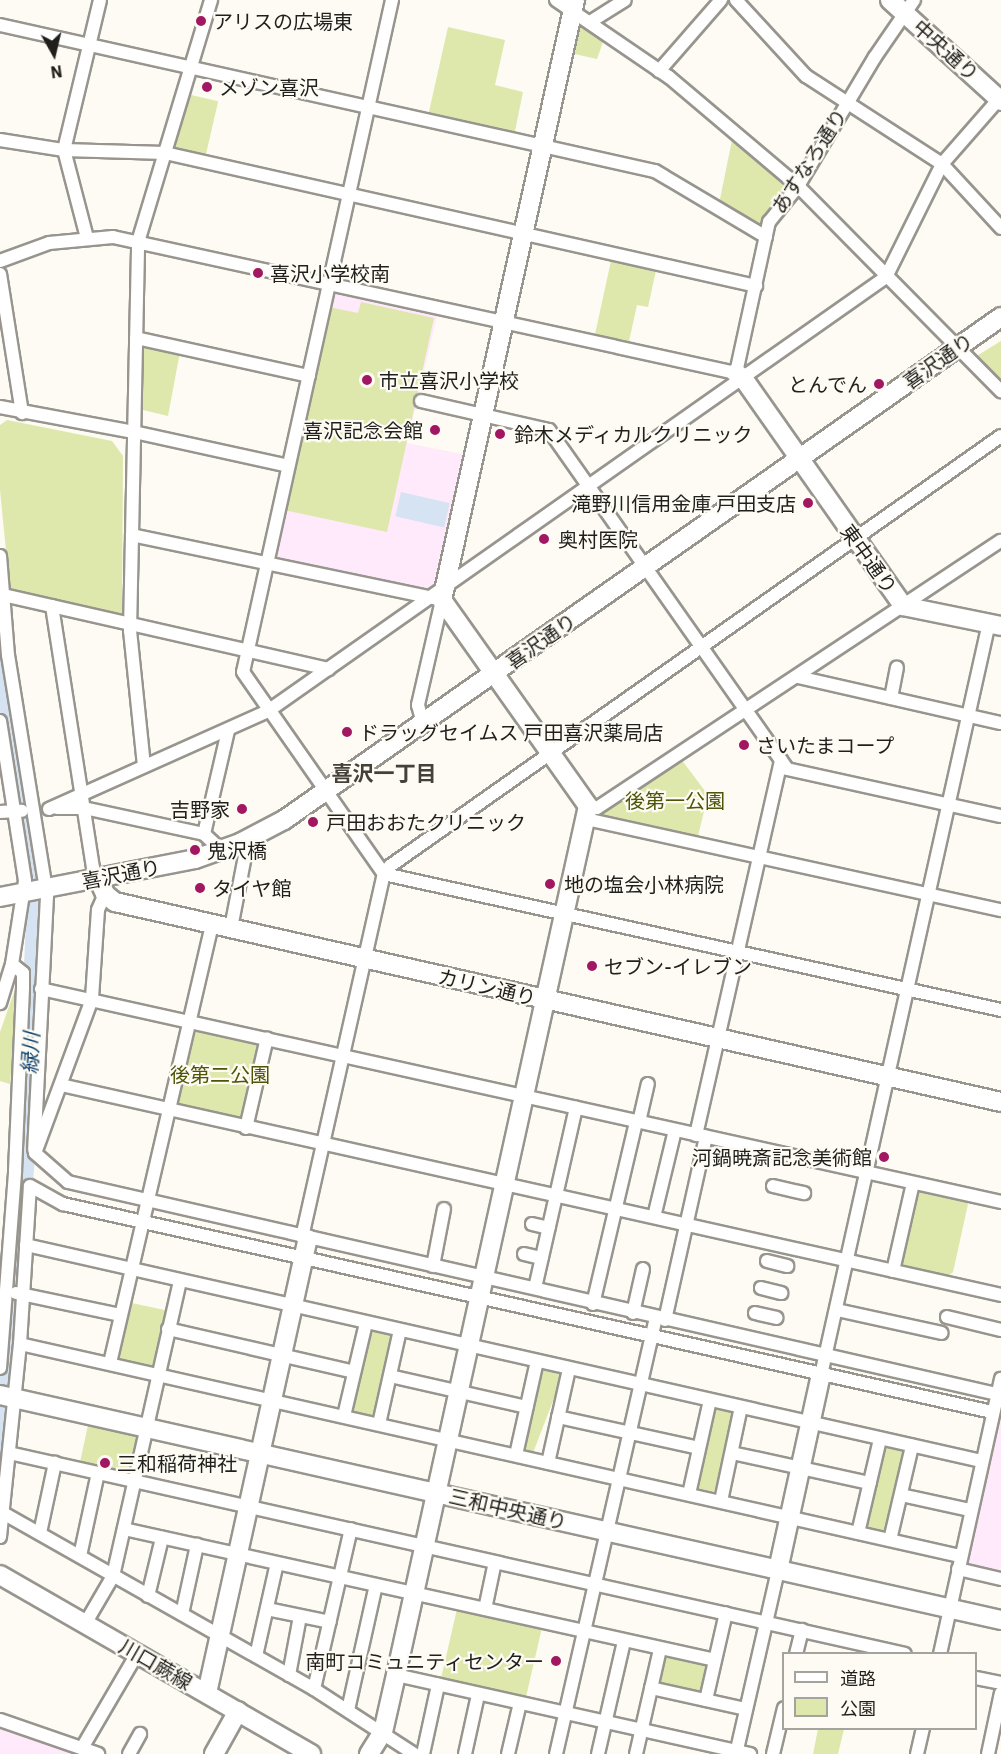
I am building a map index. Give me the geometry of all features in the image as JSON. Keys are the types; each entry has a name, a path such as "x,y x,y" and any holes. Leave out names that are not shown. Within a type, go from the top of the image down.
{"street":[{"path":"87,238 64,150 100,0"},
{"path":"144,766 131,625 138,242 211,0"},
{"path":"392,0 265,563 243,672 268,711 384,874 1001,1010"},
{"path":"556,0 574,5 590,22 659,71 798,186 1001,391"},
{"path":"590,22 625,0"},
{"path":"659,71 721,0"},
{"path":"736,0 806,76 942,164 1001,228"},
{"name":"あすなろ通り","path":"739,376 769,222 798,186 848,103 903,4"},
{"name":"中央通り","path":"903,4 1000,100"},
{"path":"423,724 418,705 439,596 483,415 574,5"},
{"path":"0,25 655,171 766,237"},
{"path":"49,808 228,731 268,711 439,596 739,376 886,277 942,164 1000,100"},
{"path":"0,140 64,150 165,153 756,286"},
{"path":"0,261 49,243 87,238 138,242 739,376"},
{"path":"0,274 22,413"},
{"name":"喜沢通り","path":"0,897 45,888 101,886 240,843 326,792 1001,317"},
{"path":"136,338 309,376"},
{"name":"東中通り","path":"739,376 903,606 995,625"},
{"path":"421,401 549,430 787,769 1001,816"},
{"path":"0,407 22,413 134,432 288,466"},
{"path":"207,1694 304,1258 305,1238 322,1144 384,874 549,754 1001,436"},
{"path":"132,535 439,596 587,812 759,856 1001,910"},
{"path":"587,812 597,808 798,677 1001,541"},
{"path":"0,556 18,720 45,888 35,1154"},
{"path":"3,595 329,669"},
{"path":"35,1154 92,999 101,886 84,808 52,606"},
{"path":"736,1753 848,1261 968,716 995,625"},
{"path":"891,698 897,668"},
{"path":"798,677 1001,723"},
{"path":"0,721 16,811 24,892 12,964 0,1003"},
{"path":"204,834 228,731"},
{"path":"556,1754 651,1336 661,1319 686,1225 719,1039 781,760"},
{"path":"0,812 84,808 204,834 221,850"},
{"path":"369,1754 383,1732 587,812"},
{"path":"231,928 245,856 240,843"},
{"name":"カリン通り","path":"101,886 115,902 1001,1102"},
{"path":"110,1363 141,1222 150,1201 212,924"},
{"path":"0,1368 5,1225 23,973 12,964"},
{"path":"41,989 1001,1202"},
{"path":"246,1128 267,1038"},
{"path":"593,1304 648,1084"},
{"path":"61,1085 1001,1295"},
{"path":"535,1288 576,1108"},
{"path":"654,1217 675,1130"},
{"path":"35,1154 68,1182 305,1238 535,1288 593,1304 999,1394"},
{"path":"893,1271 913,1183"},
{"path":"0,1537 9,1453 10,1397 21,1344 30,1186 63,1204 992,1412"},
{"path":"772,1186 804,1193"},
{"path":"433,1266 444,1209"},
{"path":"532,1224 549,1228"},
{"path":"0,1264 5,1225"},
{"path":"26,1245 180,1282 981,1461"},
{"path":"525,1254 542,1258"},
{"path":"767,1261 787,1266"},
{"path":"633,1313 643,1269"},
{"path":"85,1624 112,1576 180,1282"},
{"path":"761,1288 782,1293"},
{"path":"3,1292 23,1294 120,1315"},
{"path":"837,1310 942,1333"},
{"path":"755,1313 776,1318"},
{"path":"947,1317 1001,1330"},
{"path":"344,1416 366,1323"},
{"path":"168,1329 354,1371"},
{"path":"379,1424 400,1330"},
{"path":"21,1344 960,1556"},
{"path":"516,1455 537,1361"},
{"path":"548,1463 569,1369"},
{"path":"390,1376 527,1407"},
{"path":"940,1652 1001,1379"},
{"name":"三和中央通り","path":"10,1397 1001,1620"},
{"path":"689,1494 710,1400"},
{"path":"722,1501 741,1407"},
{"path":"558,1418 699,1448"},
{"path":"858,1533 880,1439"},
{"path":"891,1540 912,1446"},
{"path":"9,1453 901,1652"},
{"path":"732,1453 870,1483"},
{"path":"40,1533 55,1463"},
{"path":"80,1556 98,1473"},
{"path":"901,1495 970,1510"},
{"path":"3,1513 314,1689 414,1754"},
{"path":"124,1529 715,1660"},
{"path":"314,1689 351,1529"},
{"path":"148,1596 162,1538"},
{"path":"182,1614 197,1545"},
{"path":"485,1609 495,1562"},
{"path":"256,1656 277,1563"},
{"path":"958,1569 1001,1579"},
{"name":"川口蕨線","path":"0,1575 238,1710 310,1754"},
{"path":"348,1710 376,1585"},
{"path":"267,1609 330,1622"},
{"path":"706,1700 726,1613"},
{"path":"289,1675 300,1616"},
{"path":"796,1652 802,1630"},
{"path":"598,1754 624,1641"},
{"path":"636,1754 660,1648"},
{"path":"82,1748 137,1654"},
{"path":"396,1675 736,1753 750,1754"},
{"path":"977,1678 1001,1683"},
{"path":"423,1754 438,1685"},
{"path":"651,1688 746,1709"},
{"path":"988,1754 1001,1694"},
{"path":"465,1754 478,1695"},
{"path":"508,1754 520,1703"},
{"path":"214,1754 238,1710"},
{"path":"773,1754 782,1713"},
{"path":"0,1720 98,1754"},
{"path":"917,1754 923,1730"},
{"path":"129,1754 140,1734"}],"shaded area":[{"name":"市立喜沢小学校","path":"332,293 437,316 407,443 467,455 440,589 433,593 272,558"},
{"path":"1001,1416 1001,1573 968,1563"},
{"path":"0,1727 79,1754 0,1754"}],"green space":[{"path":"578,20 605,36 597,59 570,53"},
{"path":"448,27 505,40 495,85 523,92 514,136 428,116"},
{"path":"187,94 218,101 205,159 174,151"},
{"path":"732,140 789,185 767,216 764,229 719,204"},
{"path":"612,256 657,266 648,307 637,305 628,346 594,339"},
{"name":"市立喜沢小学校","path":"361,302 434,318 387,532 284,510 329,307 358,313"},
{"path":"1001,341 1001,382 975,357"},
{"path":"144,344 180,352 168,416 139,409 140,346"},
{"path":"7,420 112,441 123,456 122,615 10,591 0,490 0,425"},
{"name":"後第一公園","path":"681,759 708,795 698,836 602,816 601,812"},
{"path":"17,984 10,1084 0,1081 0,1032"},
{"name":"後第二公園","path":"193,1028 260,1042 244,1119 177,1104"},
{"path":"918,1190 964,1199 968,1204 953,1272 947,1277 901,1267 899,1263"},
{"path":"127,1302 168,1311 156,1367 115,1359"},
{"path":"372,1329 392,1334 394,1340 373,1416 352,1411 350,1407 367,1332"},
{"path":"542,1368 563,1376 533,1452 513,1445"},
{"path":"714,1407 734,1411 718,1492 698,1488"},
{"path":"88,1425 139,1436 130,1476 79,1465"},
{"path":"884,1445 905,1450 886,1533 865,1528"},
{"path":"457,1609 542,1629 525,1700 441,1680"},
{"path":"664,1656 707,1665 700,1696 657,1687"},
{"path":"818,1730 844,1730 838,1754 813,1754"}],"water":[{"path":"401,492 450,503 444,528 395,516"}],"waterway":[{"name":"緑川","path":"0,646 36,875 37,904 24,1168 0,1462"}],"place":[{"name":"アリスの広場東","path":"201,21"},
{"name":"メゾン喜沢","path":"207,87"},
{"name":"喜沢小学校南","path":"258,273"},
{"name":"市立喜沢小学校","path":"367,380"},
{"name":"とんでん","path":"879,384"},
{"name":"喜沢記念会館","path":"435,430"},
{"name":"鈴木メディカルクリニック","path":"500,434"},
{"name":"滝野川信用金庫 戸田支店","path":"808,503"},
{"name":"奥村医院","path":"544,539"},
{"name":"ドラッグセイムス 戸田喜沢薬局店","path":"347,732"},
{"name":"さいたまコープ","path":"744,745"},
{"name":"吉野家","path":"242,809"},
{"name":"戸田おおたクリニック","path":"313,822"},
{"name":"鬼沢橋","path":"195,850"},
{"name":"地の塩会小林病院","path":"550,884"},
{"name":"タイヤ館","path":"200,888"},
{"name":"セブン-イレブン","path":"592,966"},
{"name":"河鍋暁斎記念美術館","path":"884,1157"},
{"name":"三和稲荷神社","path":"105,1463"},
{"name":"南町コミュニティセンター","path":"556,1661"}],"district":[{"name":"喜沢一丁目","path":"384,773"}]}
